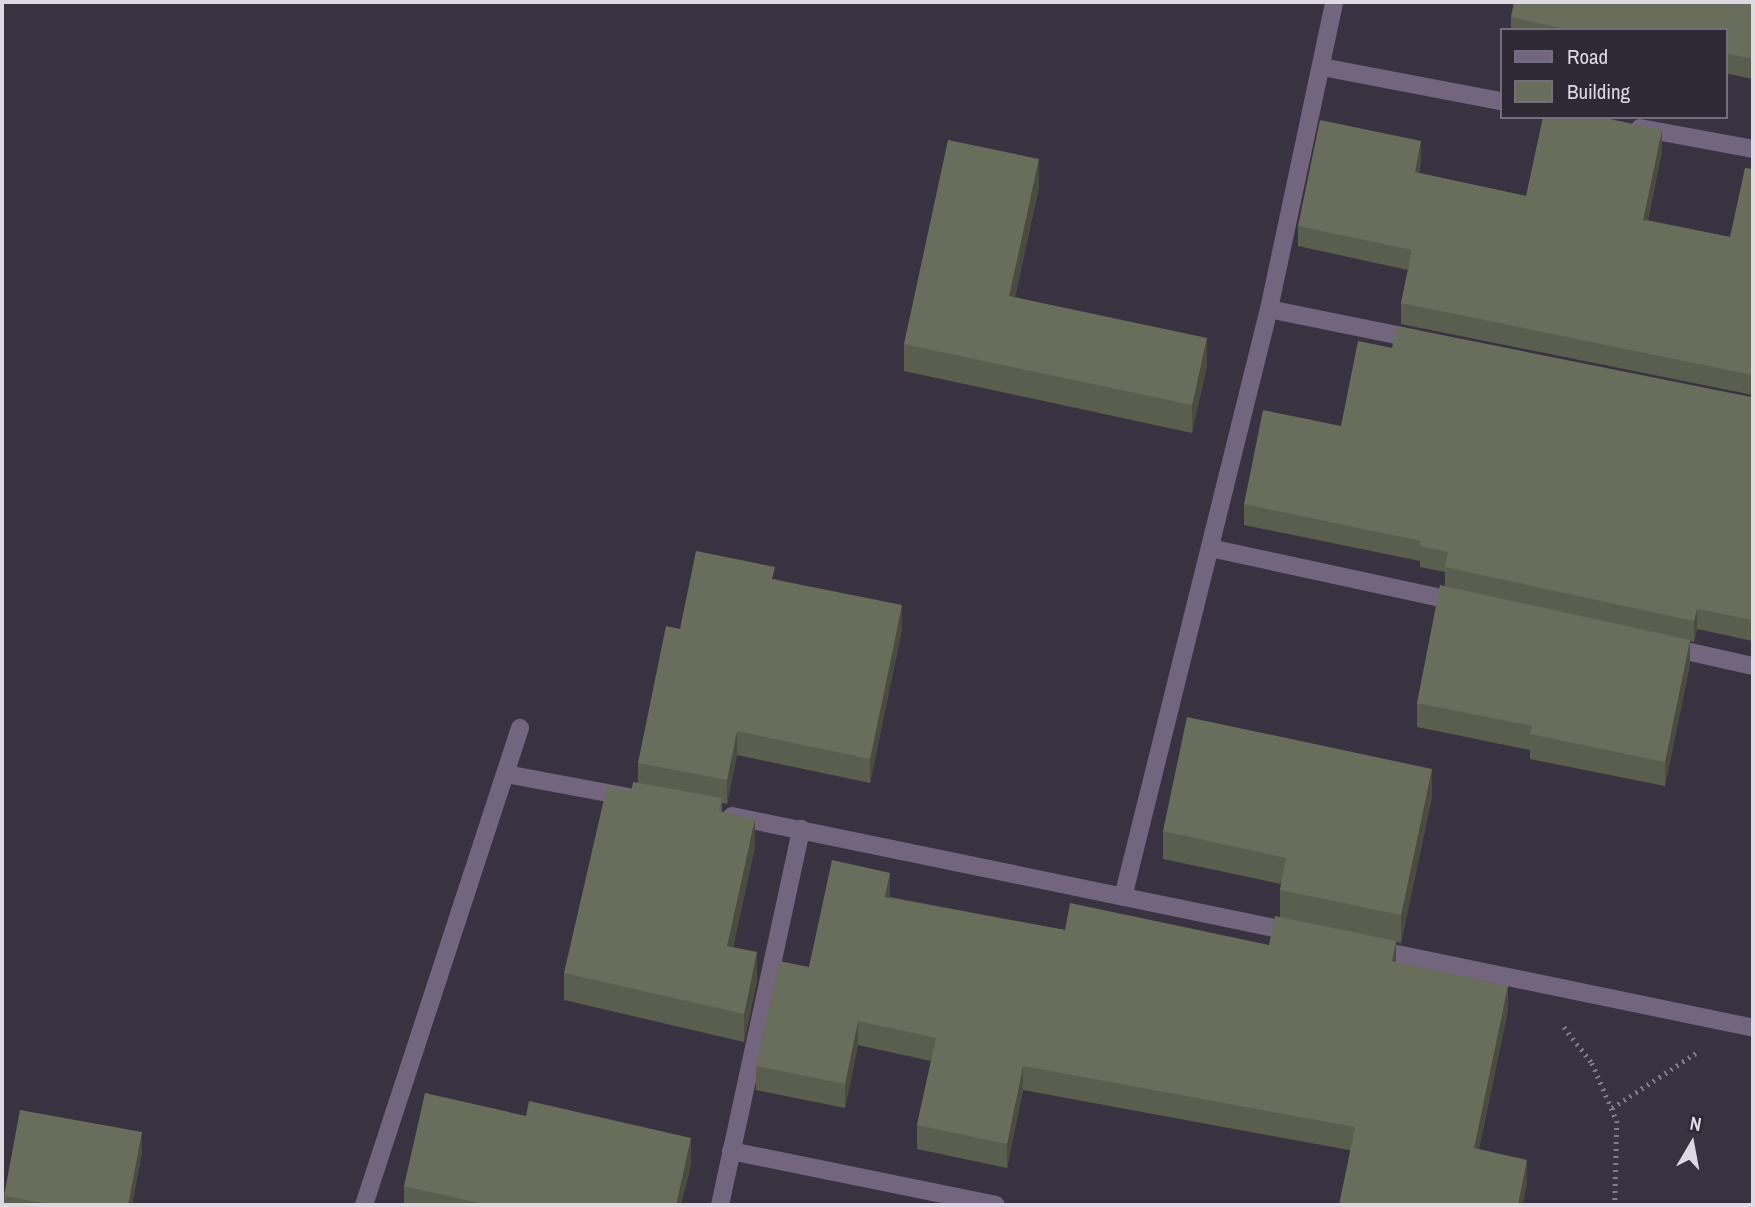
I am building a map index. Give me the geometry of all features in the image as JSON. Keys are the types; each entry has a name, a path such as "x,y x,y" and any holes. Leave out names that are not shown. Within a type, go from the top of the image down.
{"street":[{"path":"1123,897 1269,309 1334,2"},
{"path":"1322,67 1500,101"},
{"path":"1624,125 1753,149"},
{"path":"1269,309 1430,342"},
{"path":"1210,548 1482,607"},
{"path":"1645,642 1753,666"},
{"path":"364,1205 520,728"},
{"path":"506,774 653,802"},
{"path":"707,812 801,829 1311,936"},
{"path":"720,1205 801,829"},
{"path":"1351,944 1747,1026"},
{"path":"731,1151 996,1205"}],"path":[{"path":"1526,980 1592,1063 1612,1108 1617,1121 1615,1205"},
{"path":"1612,1108 1747,1026"}],"building":[{"path":"1514,2 1753,2 1753,59 1727,53 1727,28 1561,28 1511,17"},
{"path":"1543,119 1610,119 1662,130 1643,220 1730,237 1745,168 1753,169 1753,375 1401,303 1412,250 1298,226 1320,120 1421,141 1415,172 1526,196"},
{"path":"948,140 1039,159 1009,296 1207,338 1192,405 904,344"},
{"path":"1397,326 1753,396 1753,620 1697,609 1694,621 1445,567 1448,552 1420,546 1421,541 1244,504 1263,410 1341,426 1358,341 1392,348"},
{"path":"696,551 775,567 772,579 902,605 870,759 737,731 727,780 638,763 666,626 680,629"},
{"path":"1440,585 1690,640 1665,762 1530,734 1532,726 1417,703"},
{"path":"1187,717 1432,769 1401,915 1280,890 1286,858 1163,831"},
{"path":"633,782 722,798 719,811 755,819 727,946 757,952 744,1014 564,973 607,786 631,792"},
{"path":"832,860 890,873 885,897 1065,930 1070,903 1269,945 1275,916 1396,941 1392,961 1508,986 1474,1148 1527,1160 1518,1205 1339,1205 1355,1127 1023,1066 1007,1144 917,1125 936,1038 858,1021 845,1084 756,1066 779,961 809,967"},
{"path":"425,1093 526,1116 529,1101 691,1138 676,1205 488,1205 404,1186"},
{"path":"20,1110 142,1132 128,1205 54,1205 4,1196"}]}
